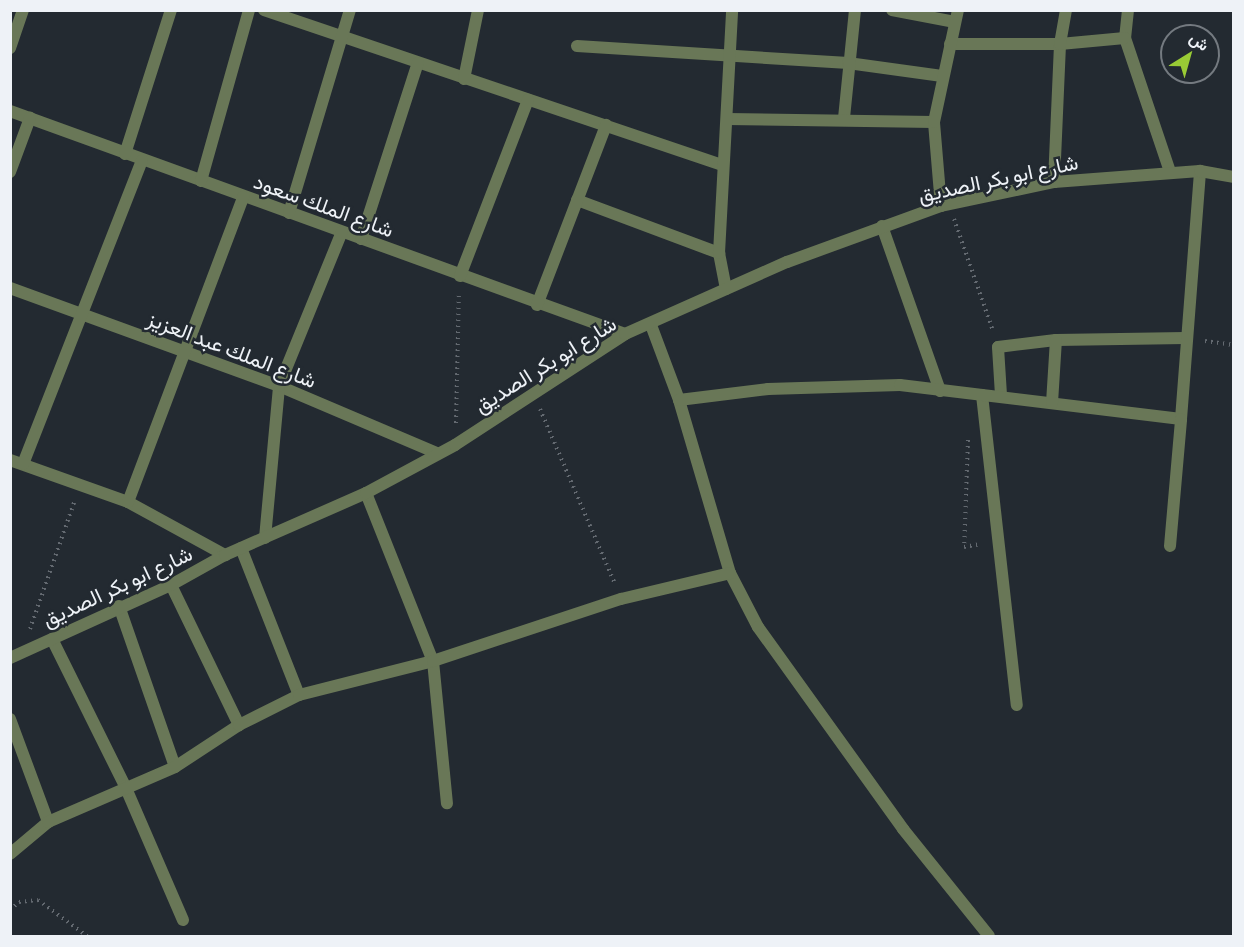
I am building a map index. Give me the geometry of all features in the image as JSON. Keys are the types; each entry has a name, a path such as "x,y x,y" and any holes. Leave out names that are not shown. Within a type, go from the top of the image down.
{"street":[{"path":"10,48 23,10"},
{"path":"125,154 171,10"},
{"path":"201,181 249,10"},
{"path":"290,213 350,10"},
{"path":"464,79 478,10"},
{"path":"726,289 719,254 732,10"},
{"path":"844,118 855,10"},
{"path":"892,10 956,16 934,122 945,205"},
{"path":"1054,182 1060,44 1066,10"},
{"path":"1128,10 1125,38 1170,172"},
{"path":"271,12 342,38 723,165"},
{"path":"950,44 1060,44 1125,38"},
{"path":"576,46 849,63 942,76"},
{"path":"361,239 418,63"},
{"path":"460,276 528,100"},
{"name":"شارع الملك سعود","path":"10,111 537,305 625,334"},
{"path":"10,172 30,118"},
{"path":"727,119 844,118 934,122"},
{"path":"537,305 606,125"},
{"path":"142,160 17,462 128,502 225,555"},
{"path":"1170,546 1200,171"},
{"name":"شارع ابو بكر الصديق","path":"15,654 52,639 119,606 171,585 225,555 366,493 455,445 625,334 651,325 726,289 882,226 945,205 1054,182 1200,171 1233,177"},
{"path":"128,502 187,351 243,197"},
{"path":"578,200 719,254"},
{"path":"882,226 940,391"},
{"path":"265,538 279,386 342,232"},
{"name":"شارع الملك عبد العزيز","path":"10,288 279,386 437,453"},
{"path":"651,325 679,400 730,573 758,627 903,829 989,936"},
{"path":"1000,395 998,347 1056,340 1185,338"},
{"path":"1052,403 1056,340"},
{"path":"679,400 826,385 900,385 940,391 1000,395 1181,419"},
{"path":"982,395 1017,705"},
{"path":"366,493 434,661 447,803"},
{"path":"241,548 299,695"},
{"path":"10,854 48,822 125,786 175,767 239,725 299,695 434,661 621,599 730,573"},
{"path":"171,585 239,725"},
{"path":"119,606 175,767"},
{"path":"52,639 125,786 183,920"},
{"path":"10,719 48,822"}],"path":[{"path":"945,205 998,347"},
{"path":"455,445 460,276"},
{"path":"1185,338 1233,345"},
{"path":"533,392 621,599"},
{"path":"968,430 964,547 997,541"},
{"path":"15,654 80,484"},
{"path":"10,910 19,902 38,900 87,936"}]}
